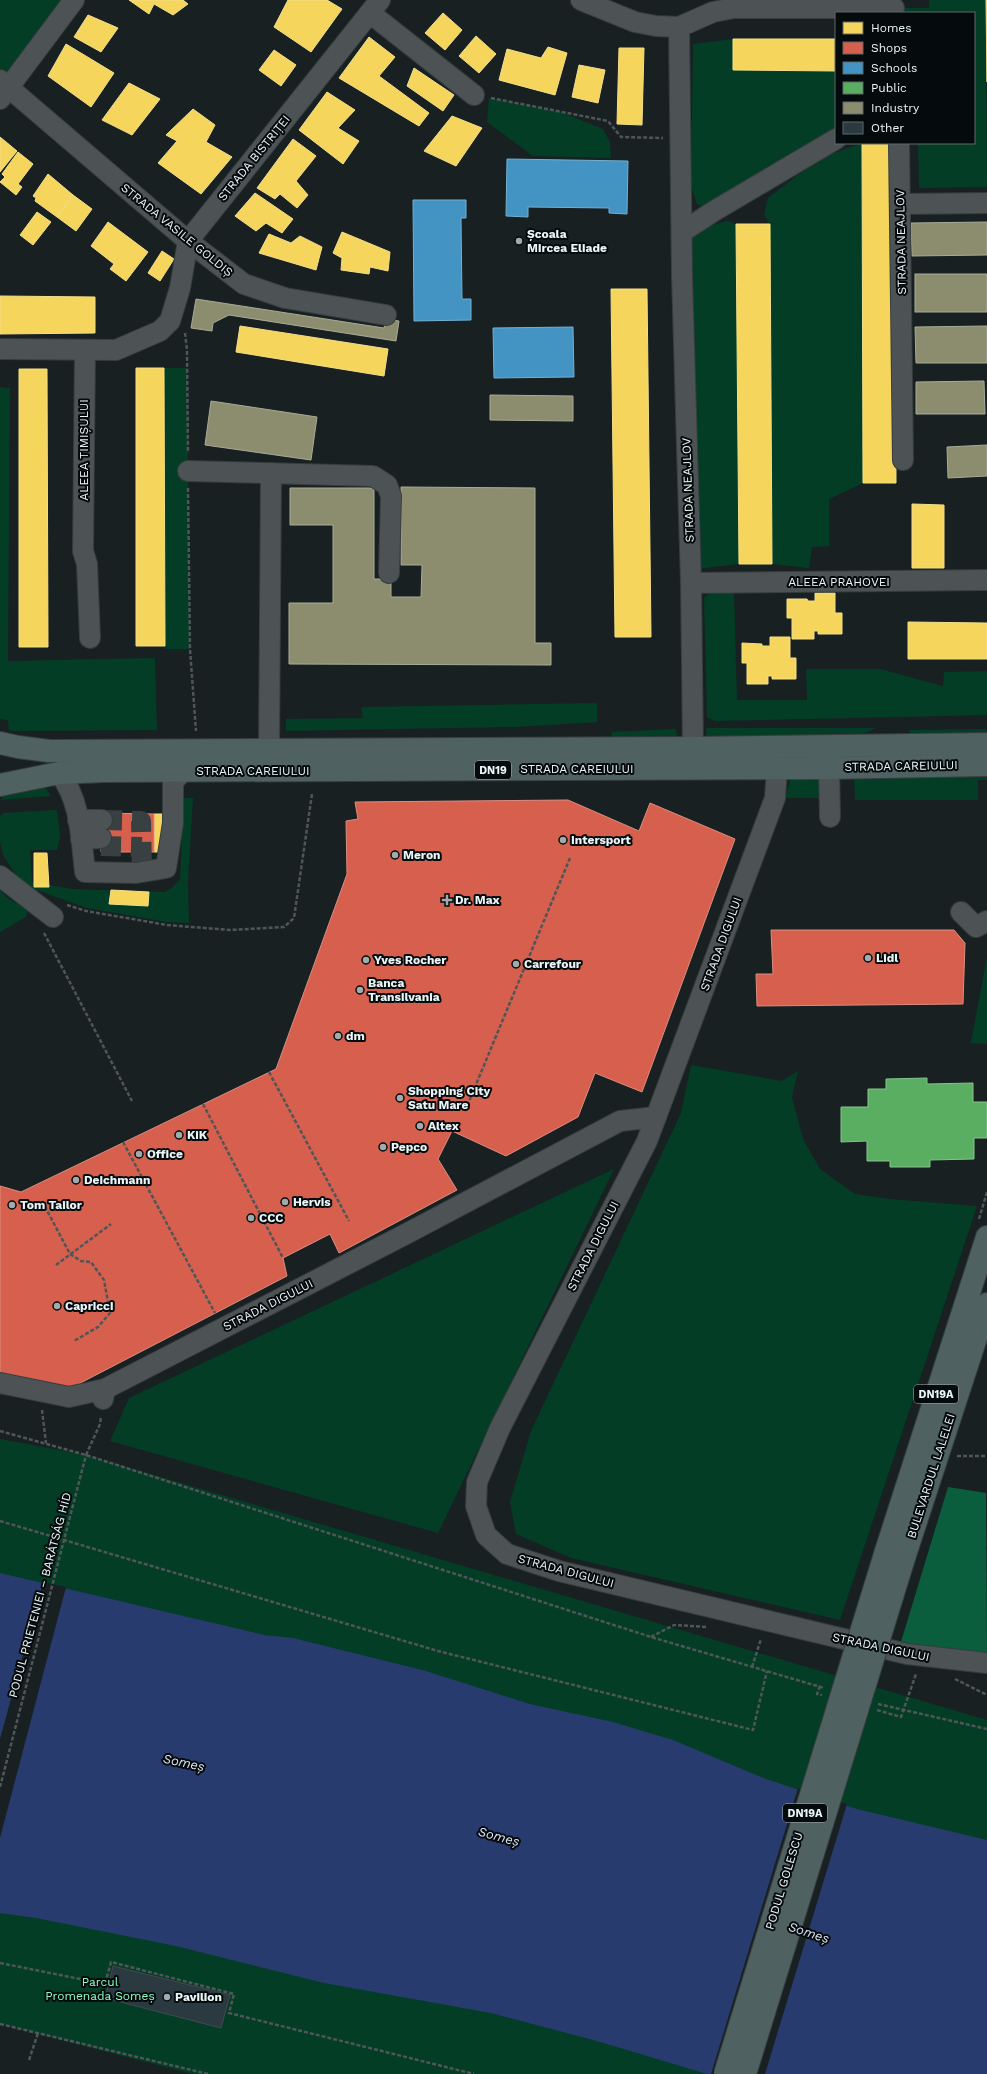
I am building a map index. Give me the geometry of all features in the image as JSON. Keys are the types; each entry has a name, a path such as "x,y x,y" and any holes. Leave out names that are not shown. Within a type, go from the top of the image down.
{"main road":[{"name":"STRADA CAREIULUI","path":"0,743 18,747 49,750 692,748 987,744"},
{"name":"STRADA CAREIULUI","path":"0,785 59,773 829,768 987,765"},
{"name":"BULEVARDUL LALELEI","path":"895,1555 987,1237"},
{"name":"BULEVARDUL LALELEI","path":"895,1555 987,1304"},
{"name":"PODUL GOLESCU","path":"725,2074 895,1555"},
{"name":"PODUL GOLESCU","path":"745,2074 895,1555"}],"street":[{"path":"3,89 74,0"},
{"path":"582,0 635,22 656,26 679,27 713,12 734,8 894,7"},
{"path":"375,7 474,95"},
{"name":"STRADA BISTRIȚEI","path":"85,350 116,350 160,331 170,321 180,288 188,241 375,7"},
{"name":"STRADA NEAJLOV","path":"679,27 682,232 691,583 692,748"},
{"name":"STRADA VASILE GOLDIȘ","path":"3,89 188,241 244,284 285,298 386,315"},
{"path":"682,232 714,211 835,140"},
{"name":"STRADA NEAJLOV","path":"899,144 901,204 903,460"},
{"path":"901,204 987,203"},
{"path":"0,349 85,350"},
{"name":"ALEEA TIMIȘULUI","path":"85,350 83,551 86,564 90,638"},
{"path":"188,471 373,476 387,485 391,496 389,573"},
{"path":"269,750 271,473"},
{"name":"ALEEA PRAHOVEI","path":"691,583 987,580"},
{"name":"STRADA DIGULUI","path":"777,768 775,798 647,1141 500,1428 476,1482 476,1506 486,1536 507,1554 559,1571 923,1658 987,1663"},
{"path":"829,768 830,817"},
{"path":"59,773 66,781 74,801 91,834 85,872 136,873 166,868 173,823 174,782 182,772"},
{"path":"0,876 49,914"},
{"path":"960,912 976,927 987,921"},
{"name":"STRADA DIGULUI","path":"0,1383 69,1397 104,1394 620,1121 656,1117"}],"path":[{"path":"474,95 608,121 621,137 681,138"},
{"path":"184,327 187,350 190,649 196,732"},
{"path":"132,1101 43,931 49,914 51,899 86,911 167,925 230,930 284,926 294,918 312,794"},
{"path":"465,1111 570,858"},
{"path":"269,1072 349,1221"},
{"path":"203,1104 283,1258"},
{"path":"123,1142 215,1313"},
{"path":"42,1201 70,1254 81,1260 91,1262 104,1280 110,1313 98,1327 74,1341"},
{"path":"56,1266 111,1224"},
{"path":"37,1387 38,1391"},
{"path":"42,1409 46,1443"},
{"name":"PODUL PRIETENIEI – BARÁTSÁG HÍD","path":"0,1787 86,1455 100,1424"},
{"path":"0,1431 86,1455 651,1637 820,1686"},
{"path":"953,1456 987,1456"},
{"path":"0,1521 438,1651 753,1730 767,1671"},
{"path":"752,1667 763,1632"},
{"path":"903,1711 913,1679 919,1670"},
{"path":"873,1703 987,1729"},
{"path":"0,1963 105,1984 110,1962 234,1994 229,2013 474,2074"},
{"path":"0,2024 208,2074"},
{"path":"29,2060 38,2033"}],"green space":[{"path":"0,0 74,0 8,87 0,80"},
{"path":"929,0 986,0 987,187 919,188 918,144 975,144 975,12 894,12 894,8 929,8"},
{"path":"733,39 734,70 835,71 835,140 714,211 697,204 691,186 693,44"},
{"path":"489,98 561,112 603,129 610,142 611,158 533,156 487,122"},
{"path":"862,144 863,483 829,499 829,546 812,547 809,568 772,564 770,224 764,214 768,198 799,174 834,153"},
{"path":"727,221 736,224 739,564 696,569 691,238 705,227"},
{"path":"164,368 187,368 190,649 165,649"},
{"path":"0,387 10,388 8,661 155,658 157,730 9,731 8,720 0,719"},
{"path":"714,590 734,591 737,700 807,700 806,669 880,669 943,686 944,672 987,671 987,715 715,721 707,717 704,598"},
{"path":"597,703 597,722 516,727 286,731 286,719 363,718 361,707"},
{"path":"706,728 877,728 846,740 707,742"},
{"path":"676,729 677,737 673,743 614,744 611,732"},
{"path":"987,729 987,736 911,737 909,730"},
{"path":"987,771 987,780 978,780 978,800 855,800 854,778"},
{"path":"791,778 818,779 824,786 823,798 785,798"},
{"path":"45,787 51,796 0,800 10,790"},
{"path":"184,798 193,798 188,880 189,923 167,922 87,908 31,888 19,880 3,855 0,842 0,816 3,813 57,810 60,836 57,850 30,850 32,882 72,889 165,892 173,887 180,879"},
{"path":"0,890 6,897 28,910 26,917 0,932"},
{"path":"987,957 987,1044 970,1043 972,1037"},
{"path":"691,1065 782,1081 798,1071 792,1097 803,1139 820,1169 855,1194 889,1199 977,1206 840,1620 571,1558 516,1534 510,1502 531,1431 681,1113"},
{"path":"614,1169 438,1533 110,1441 129,1398"},
{"name":"Parcul Promenada Someș","path":"0,1439 86,1455 987,1720 987,2074 192,2074 0,2024"},
{"path":"948,1487 986,1493 987,1657 900,1645"}],"water":[{"name":"Someș","path":"0,1573 264,1635 293,1638 426,1671 530,1704 613,1722 673,1740 766,1779 857,1809 987,1840 987,2074 707,2074 597,2041 491,2013 324,1983 176,1946 36,1918 0,1913"}],"pier":[{"path":"43,1582 66,1587 0,1838 0,1739"},
{"path":"798,1788 847,1804 765,2074 711,2074"}],"building: Homes":[{"path":"129,0 183,0 188,4 173,15 154,4 149,14"},
{"path":"288,0 327,0 342,9 311,52 274,27"},
{"path":"986,0 987,0 987,82"},
{"path":"443,13 462,30 445,50 425,33"},
{"path":"88,15 118,28 101,52 74,37"},
{"path":"476,36 496,54 479,73 459,56"},
{"path":"369,37 395,57 379,76 429,113 419,126 339,78"},
{"path":"733,39 835,39 835,71 733,70"},
{"path":"66,44 114,73 91,107 48,76"},
{"path":"548,47 567,53 555,95 499,80 507,49 541,58"},
{"path":"619,48 644,48 642,125 617,124"},
{"path":"274,50 296,65 281,86 259,70"},
{"path":"579,65 605,70 598,103 572,97"},
{"path":"414,68 454,95 443,111 407,86"},
{"path":"129,83 160,99 132,135 102,120"},
{"path":"327,92 355,110 338,128 359,141 343,164 299,130"},
{"path":"193,109 215,125 206,142 232,157 201,194 158,163 177,141 166,135"},
{"path":"452,116 482,128 456,166 424,151"},
{"path":"0,137 17,151 0,172"},
{"path":"293,139 316,156 296,181 308,195 297,208 280,194 275,199 257,188"},
{"path":"862,144 895,144 896,483 863,483"},
{"path":"18,152 33,164 18,184 22,187 16,195 0,182 5,177 2,174"},
{"path":"48,174 73,195 57,217 35,201 36,198 33,196"},
{"path":"255,193 293,219 282,233 266,223 256,231 235,216"},
{"path":"73,195 92,209 76,231 57,217"},
{"path":"37,212 51,222 33,245 20,235"},
{"path":"108,222 148,252 126,281 110,269 114,264 91,246"},
{"path":"736,224 770,224 772,564 739,564"},
{"path":"342,232 390,252 388,271 370,267 369,274 341,270 342,258 333,253"},
{"path":"269,234 291,243 300,236 322,247 316,270 259,253"},
{"path":"162,251 174,259 160,281 148,273"},
{"path":"611,289 647,289 651,637 615,637"},
{"path":"0,296 95,297 95,333 0,334"},
{"path":"240,326 388,349 384,376 236,352"},
{"path":"136,368 164,368 165,646 136,646"},
{"path":"19,369 47,369 48,647 19,647"},
{"path":"912,504 944,505 944,568 912,568"},
{"path":"815,593 835,593 835,613 842,613 842,634 818,634 818,631 814,631 814,639 792,639 792,618 787,618 787,599 807,599 808,601 815,601"},
{"path":"908,622 987,623 987,659 908,659"},
{"path":"770,637 790,637 790,658 796,658 796,679 772,679 772,676 768,676 768,684 747,684 747,663 742,663 742,643 770,646"},
{"path":"154,814 167,814 166,852 154,852"},
{"path":"34,853 47,853 49,887 34,887"},
{"path":"111,890 149,892 148,906 109,904"}],"building: Shops":[{"name":"Shopping City Satu Mare","path":"568,800 639,831 650,803 735,839 642,1092 595,1073 578,1117 506,1156 452,1131 438,1159 457,1190 339,1253 330,1234 283,1258 287,1276 63,1392 0,1379 0,1186 21,1192 276,1069 347,874 346,821 358,819 355,802"},
{"path":"102,813 154,814 154,852 101,852"},
{"name":"Lidl","path":"771,930 954,930 965,943 963,1004 757,1006 756,974 773,974"}],"building: Schools":[{"path":"507,159 628,161 627,214 609,213 609,208 528,207 528,217 506,216"},
{"path":"413,200 466,200 466,218 461,218 462,299 471,299 471,320 414,321"},
{"path":"573,327 574,377 494,378 493,328"}],"building: Public":[{"path":"927,1078 927,1084 973,1083 973,1102 987,1102 987,1138 974,1138 974,1159 930,1160 930,1167 890,1167 890,1161 867,1161 867,1141 841,1142 841,1107 868,1107 868,1089 886,1089 886,1079"}],"building: Industry":[{"path":"987,222 987,255 912,256 911,223"},
{"path":"915,274 987,274 987,312 915,312"},
{"path":"196,299 384,328 386,319 399,321 396,341 229,315 213,323 212,331 191,328"},
{"path":"987,326 987,363 916,363 915,327"},
{"path":"984,381 985,414 916,414 916,382"},
{"path":"490,395 573,396 573,421 490,420"},
{"path":"211,401 317,417 311,460 205,445"},
{"path":"987,445 987,476 948,478 947,447"},
{"path":"401,487 535,488 535,643 551,643 551,665 289,664 289,603 333,603 333,525 290,525 290,488 374,488 374,579 391,579 391,597 421,597 422,565 401,565"}],"building: Other":[{"name":"Pavilion","path":"113,1966 230,1995 221,2028 105,1998"}],"tunnel":[{"path":"102,820 141,821 142,872"},
{"path":"101,846 142,847"}],"place":[{"name":"Școala Mircea Eliade","path":"519,241"},
{"name":"Intersport","path":"563,840"},
{"name":"Meron","path":"395,855"},
{"name":"Dr. Max","path":"447,900"},
{"name":"Lidl","path":"868,958"},
{"name":"Yves Rocher","path":"366,960"},
{"name":"Carrefour","path":"516,964"},
{"name":"Banca Transilvania","path":"360,990"},
{"name":"dm","path":"338,1036"},
{"name":"Shopping City Satu Mare","path":"400,1098"},
{"name":"Altex","path":"420,1126"},
{"name":"KiK","path":"179,1135"},
{"name":"Pepco","path":"383,1147"},
{"name":"Office","path":"139,1154"},
{"name":"Deichmann","path":"76,1180"},
{"name":"Hervis","path":"285,1202"},
{"name":"Tom Tailor","path":"12,1205"},
{"name":"CCC","path":"251,1218"},
{"name":"Capricci","path":"57,1306"},
{"name":"Pavilion","path":"167,1997"}]}
